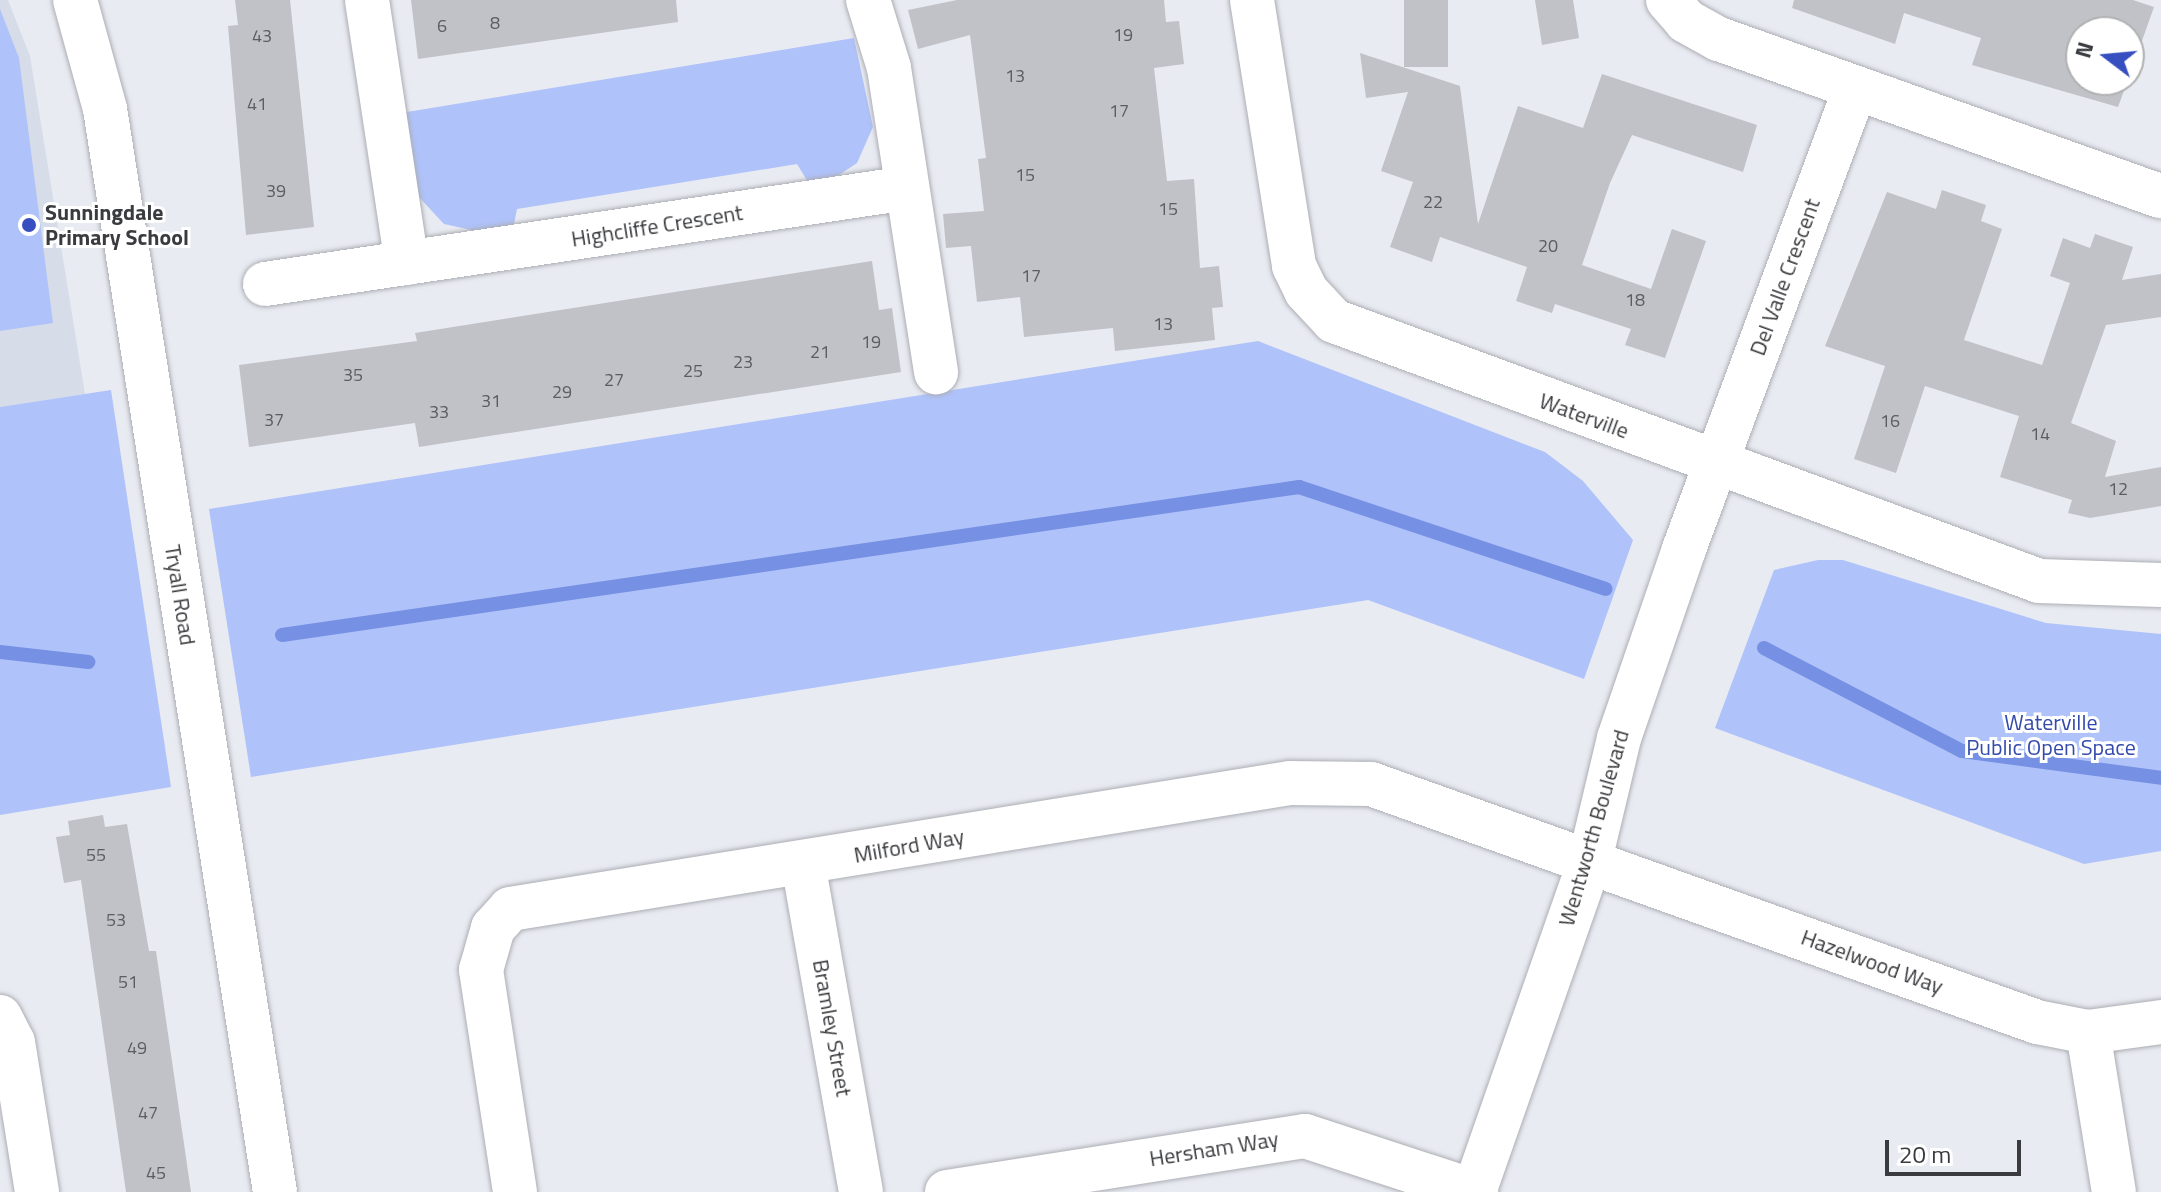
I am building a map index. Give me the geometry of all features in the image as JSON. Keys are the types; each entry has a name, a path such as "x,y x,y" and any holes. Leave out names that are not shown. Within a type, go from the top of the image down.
{"street":[{"name":"Tryall Road","path":"75,0 105,109 275,1192"},
{"path":"367,0 407,263"},
{"path":"868,0 889,68 936,372"},
{"name":"Waterville","path":"1252,0 1294,266 1318,306 1390,343 2039,581 2161,585"},
{"path":"1668,0 1701,32 2161,196"},
{"name":"Del Valle Crescent","path":"1716,465 1855,89"},
{"name":"Highcliffe Crescent","path":"265,284 907,188"},
{"name":"Wentworth Boulevard","path":"1475,1192 1590,860 1619,738 1716,465"},
{"name":"Milford Way","path":"515,1192 481,970 493,928 510,909 534,902 1334,781 1371,784 1590,860"},
{"name":"Hazelwood Way","path":"1590,860 2037,1022 2088,1032 2161,1022"},
{"name":"Bramley Street","path":"803,863 861,1192"},
{"path":"0,1017 13,1042 37,1192"},
{"path":"2088,1032 2114,1192"},
{"name":"Hersham Way","path":"947,1192 1305,1136 1475,1192"}],"shaded area":[{"name":"Sunningdale Primary School","path":"0,0 8,0 30,56 85,394 0,407"}],"green space":[{"path":"0,9 19,58 53,323 0,331"},
{"path":"854,38 873,127 857,163 836,177 808,182 797,164 517,209 513,229 485,233 444,224 417,195 401,113"},
{"path":"1258,341 1545,452 1583,481 1633,540 1584,679 1368,600 251,777 209,509"},
{"path":"111,390 171,787 0,815 0,407"},
{"name":"Waterville Public Open Space","path":"1818,560 1843,560 2046,623 2161,634 2161,851 2084,864 1715,728 1774,570"}],"building":[{"path":"235,0 290,0 314,227 246,235 228,26 238,25"},
{"path":"411,0 676,0 678,22 418,59"},
{"path":"957,0 1164,0 1166,22 1179,21 1184,64 1154,68 1167,181 1194,179 1200,268 1219,266 1223,307 1212,308 1215,340 1115,351 1113,328 1024,337 1020,297 977,302 971,246 946,248 943,214 984,211 978,159 986,158 970,35 918,49 908,10"},
{"path":"1404,0 1448,0 1448,67 1404,67"},
{"path":"1535,0 1573,0 1579,38 1542,45"},
{"path":"1794,0 2133,0 2154,7 2145,32 2145,16 2065,16 2065,92 1972,65 1981,38 1904,13 1895,44 1792,8"},
{"path":"1360,53 1460,86 1478,224 1518,106 1583,128 1602,74 1757,125 1743,172 1632,135 1610,183 1582,265 1651,289 1672,229 1706,241 1665,358 1625,345 1631,329 1555,304 1552,313 1516,301 1527,267 1440,237 1432,262 1390,247 1413,182 1381,171 1408,92 1366,98"},
{"path":"2080,96 2122,96 2118,107"},
{"path":"1942,190 1986,205 1981,221 2002,229 1964,340 2042,365 2070,283 2050,276 2063,238 2090,248 2095,234 2133,247 2122,280 2161,274 2161,317 2106,325 2071,423 2116,441 2105,477 2161,467 2161,506 2090,518 2068,513 2072,500 2000,477 2019,416 1925,386 1896,473 1854,459 1885,366 1825,346 1887,192 1936,209"},
{"path":"872,261 879,310 892,308 901,372 419,447 415,423 249,447 239,365 417,341 415,333"},
{"path":"103,815 105,827 127,824 149,951 156,951 191,1192 126,1192 81,880 64,883 56,837 70,835 68,821"}],"waterway":[{"path":"282,635 1299,487 1605,589"},
{"path":"1764,648 1962,751 2161,778"},
{"path":"0,652 88,662"}],"place":[{"name":"Sunningdale Primary School","path":"29,225"}]}
